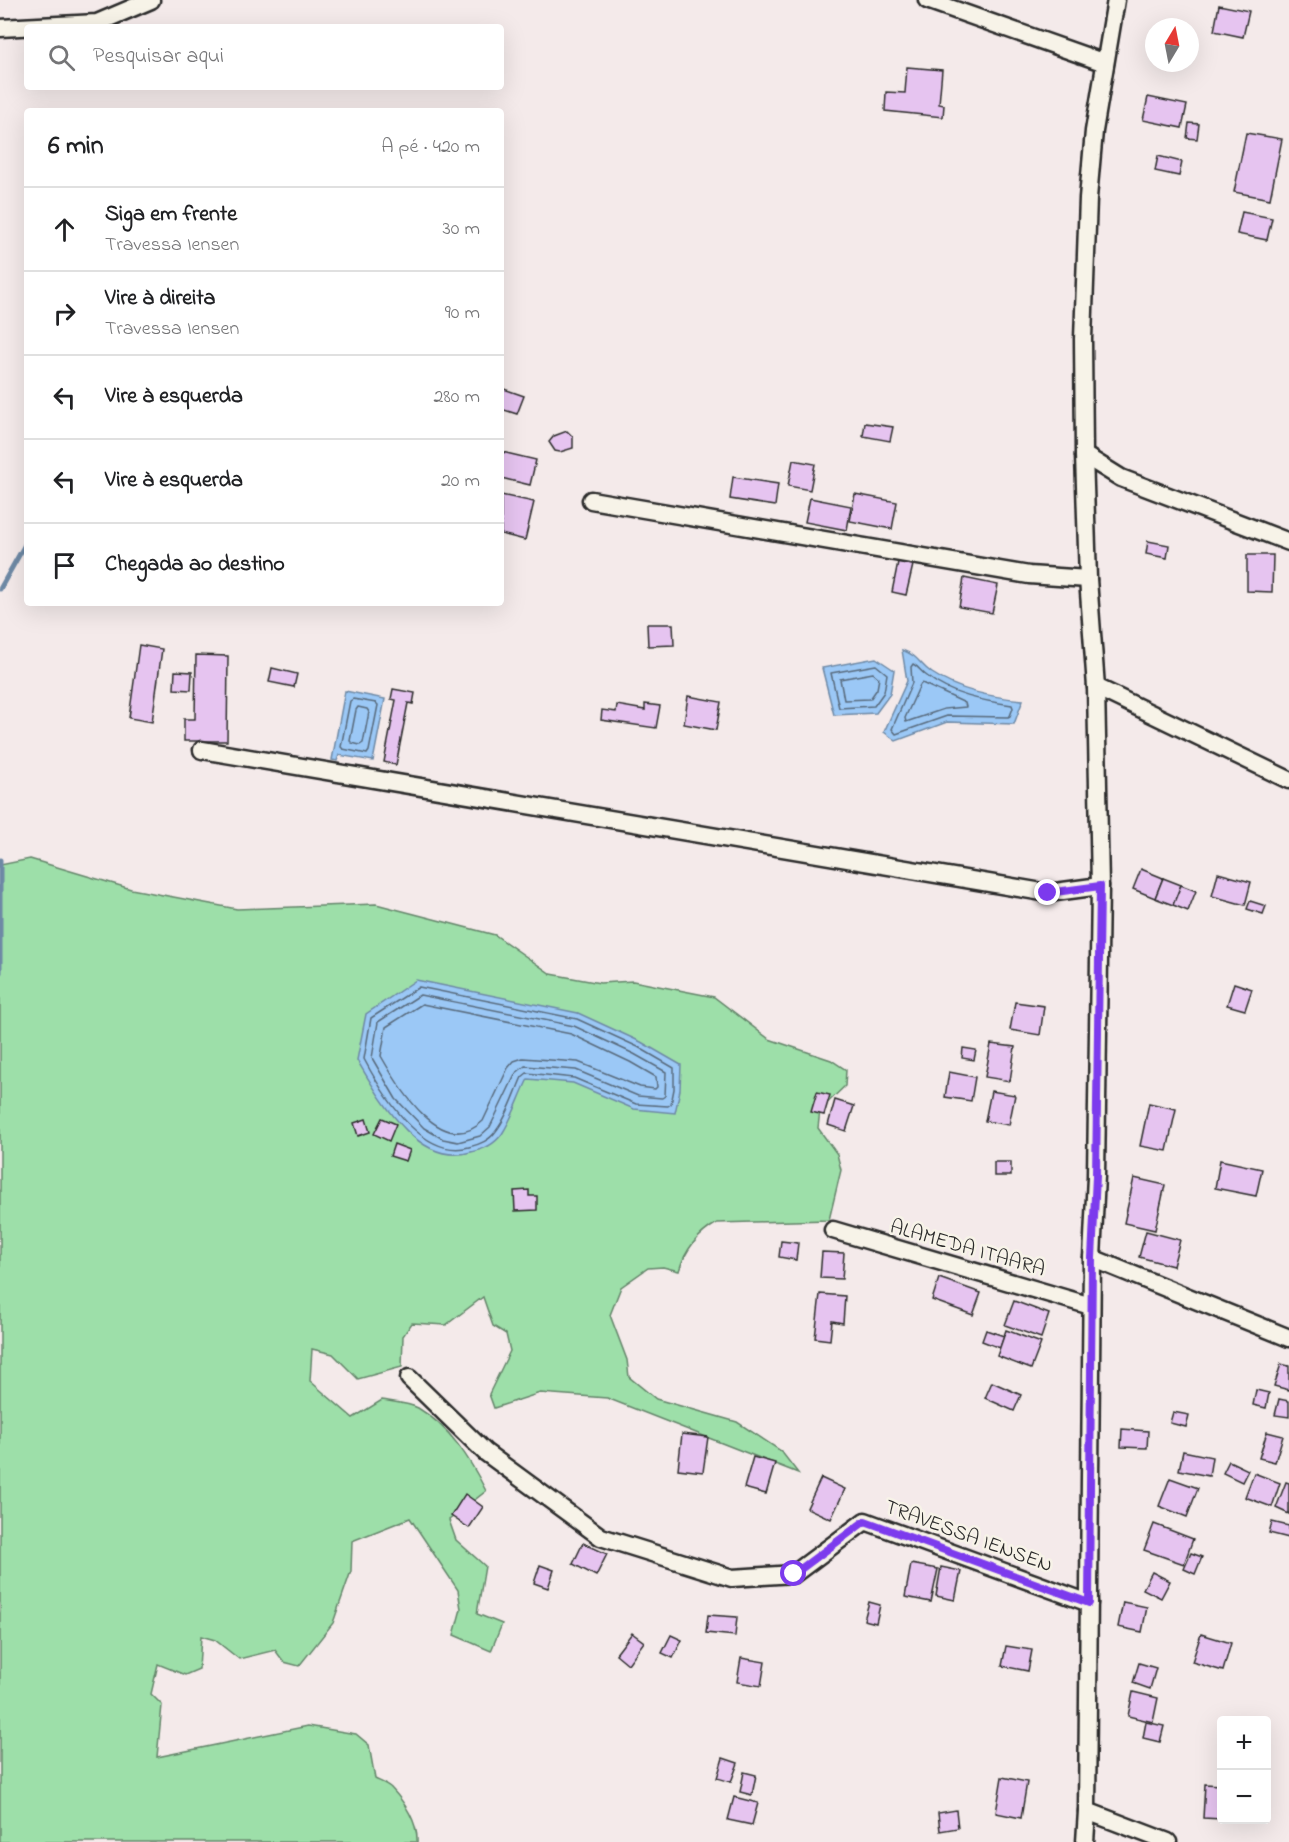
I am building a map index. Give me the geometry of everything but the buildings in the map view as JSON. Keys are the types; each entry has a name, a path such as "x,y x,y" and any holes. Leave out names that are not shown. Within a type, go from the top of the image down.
{"street":[{"path":"78,24 97,23 152,0"},
{"path":"927,0 1105,63"},
{"path":"1085,1842 1091,1306 1096,1176 1100,886 1096,687 1088,579 1084,455 1083,339 1088,198 1094,131 1116,0"},
{"path":"0,28 24,27"},
{"path":"1084,455 1121,478 1289,542"},
{"path":"591,500 1029,574 1088,579"},
{"path":"1096,687 1289,780"},
{"path":"202,750 1048,893 1100,886"},
{"name":"ALAMEDA ITAARA","path":"833,1230 1091,1306"},
{"path":"1092,1258 1289,1338"},
{"name":"TRAVESSA IENSEN","path":"409,1378 485,1452 601,1537 732,1578 794,1574 865,1521 1089,1603"},
{"path":"1087,1811 1168,1842"}],"green space":[{"path":"30,859 131,889 237,909 376,904 495,935 551,974 600,983 633,981 714,997 769,1039 831,1060 846,1070 845,1086 820,1110 818,1128 837,1154 841,1170 829,1220 717,1223 693,1243 679,1271 663,1267 648,1268 621,1287 610,1315 627,1360 629,1377 656,1399 737,1422 781,1451 798,1473 607,1398 540,1393 494,1408 489,1394 510,1351 506,1334 493,1326 483,1297 446,1325 412,1323 403,1336 402,1367 358,1379 333,1354 312,1349 310,1381 353,1418 382,1400 414,1406 440,1424 466,1456 486,1491 449,1520 456,1540 485,1566 477,1614 502,1624 491,1651 454,1635 461,1609 458,1590 410,1518 352,1541 351,1571 333,1623 299,1666 284,1662 275,1650 239,1659 215,1640 201,1636 199,1669 185,1675 158,1664 151,1694 162,1705 157,1757 308,1726 356,1734 369,1745 375,1779 390,1787 410,1814 417,1842 0,1842 0,865"}],"water":[{"path":"902,650 916,658 932,673 964,689 1023,700 1014,724 947,722 896,741 884,732 907,681"},
{"path":"876,658 894,670 890,694 876,713 834,715 822,668"},
{"path":"345,691 385,699 373,761 339,755 337,761 332,760"},
{"path":"416,980 578,1013 641,1042 681,1065 680,1090 675,1113 634,1109 573,1083 528,1079 506,1127 492,1144 476,1151 452,1154 434,1150 417,1140 402,1126 377,1093 357,1060 366,1014"}],"waterway":[{"path":"0,589 24,546"},
{"path":"0,860 0,972"}],"route":[{"path":"794,1574 865,1521 1089,1603 1092,1258 1098,1094 1100,886 1048,893"}]}
